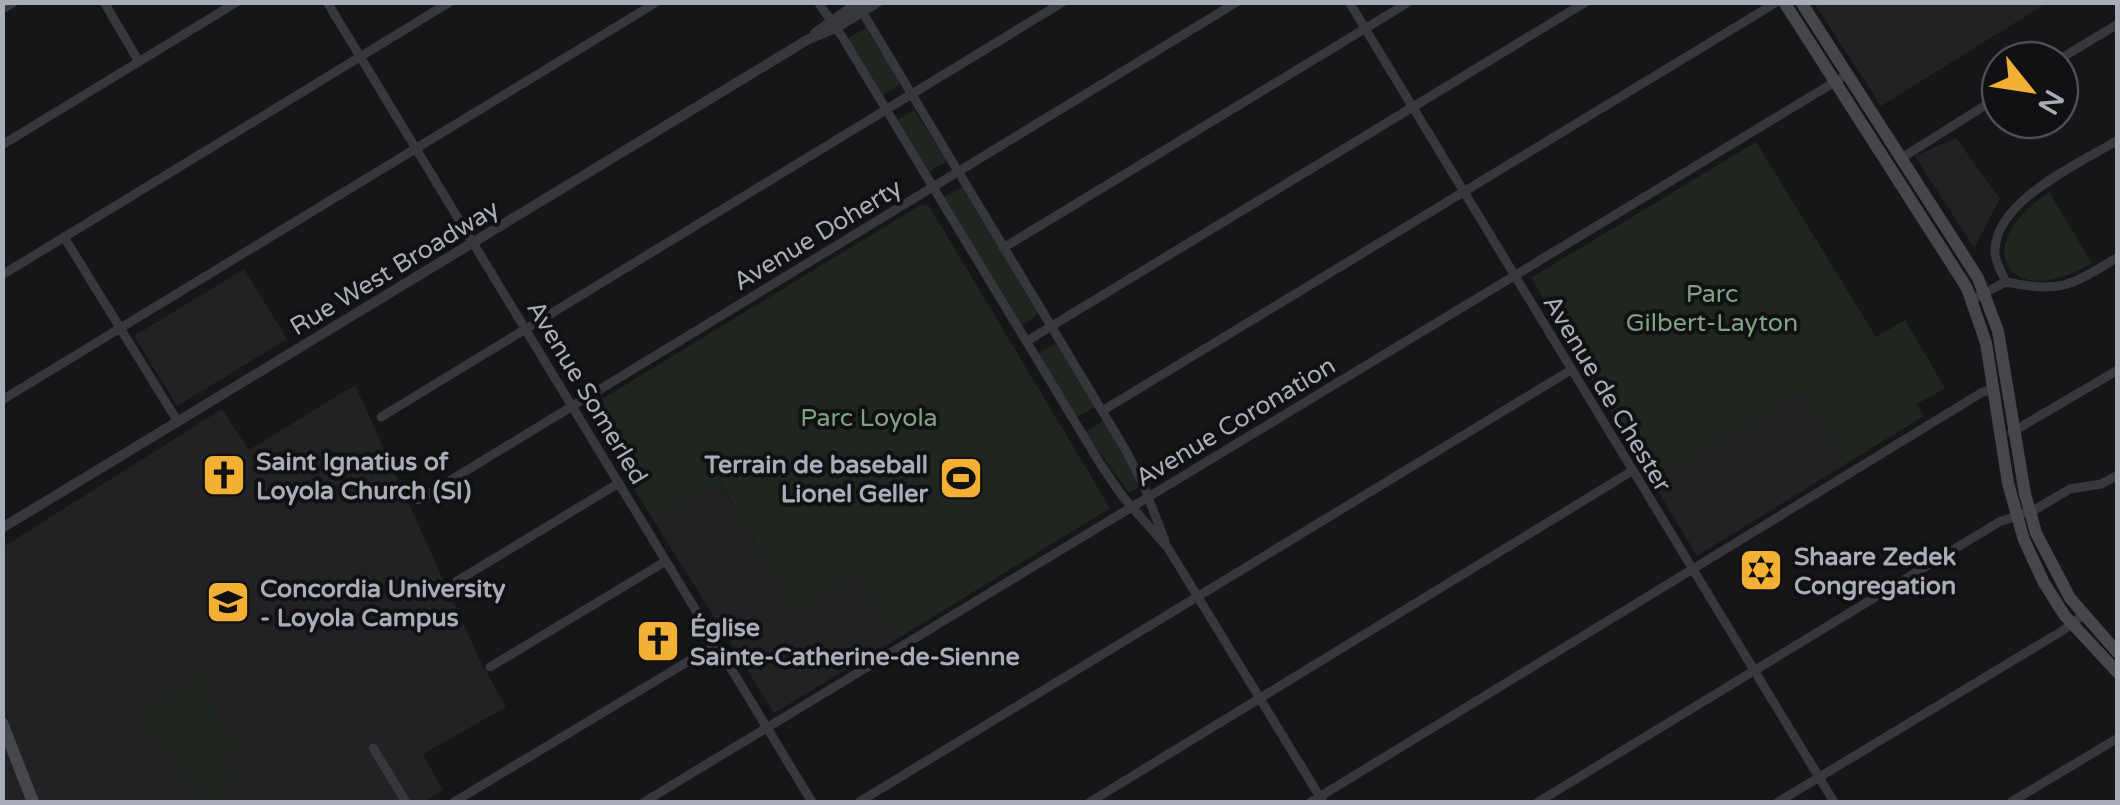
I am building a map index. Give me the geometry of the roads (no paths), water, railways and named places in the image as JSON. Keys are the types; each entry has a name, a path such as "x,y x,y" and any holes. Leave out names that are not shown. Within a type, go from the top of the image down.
{"main road":[{"path":"1780,2 1842,78"},
{"path":"1802,2 1842,78 1998,331 2000,387 2022,514 2077,619 2118,673"},
{"path":"2077,619 2118,653"},
{"path":"2,723 33,802"}],"street":[{"path":"2,9 14,2"},
{"path":"104,2 139,62"},
{"path":"2,145 238,2"},
{"name":"Avenue Somerled","path":"328,2 812,802"},
{"path":"2,275 450,2"},
{"path":"2,400 657,2"},
{"path":"818,2 1102,465 1168,548 1318,801 1692,570 2000,387"},
{"name":"Rue West Broadway","path":"2,528 833,25 859,5 878,2"},
{"path":"381,417 1063,2"},
{"name":"Avenue Doherty","path":"418,500 1237,2"},
{"name":"Avenue de Chester","path":"1349,2 1834,802"},
{"path":"1003,248 1409,2"},
{"path":"1026,341 1586,2"},
{"path":"1102,411 1780,2"},
{"path":"859,5 1102,411 1148,498 1168,548"},
{"path":"2080,47 2118,24"},
{"name":"Avenue Coronation","path":"644,802 1842,78"},
{"path":"1896,162 1980,109"},
{"path":"2006,282 1995,250 1998,233 2010,212 2027,196 2118,140"},
{"path":"64,237 178,422"},
{"path":"1979,296 2006,282 2031,289 2061,287 2118,256"},
{"path":"859,802 1571,370"},
{"path":"2008,433 2118,370"},
{"path":"1090,802 1632,471"},
{"path":"1538,802 1999,522 2070,489 2101,484 2118,475"},
{"path":"457,581 619,483"},
{"path":"490,667 666,561"},
{"path":"1778,802 2077,619"},
{"path":"454,802 716,644"},
{"path":"2012,802 2118,738"},
{"path":"373,748 406,802"}],"place":[{"name":"Saint Ignatius of Loyola Church (SI)","path":"224,475"},
{"name":"Terrain de baseball Lionel Geller","path":"961,478"},
{"name":"Shaare Zedek Congregation","path":"1761,570"},
{"name":"Concordia University - Loyola Campus","path":"228,602"},
{"name":"Église Sainte-Catherine-de-Sienne","path":"658,641"}],"park label":[{"name":"Parc Gilbert-Layton","path":"1712,308"},
{"name":"Parc Loyola","path":"869,417"}]}
